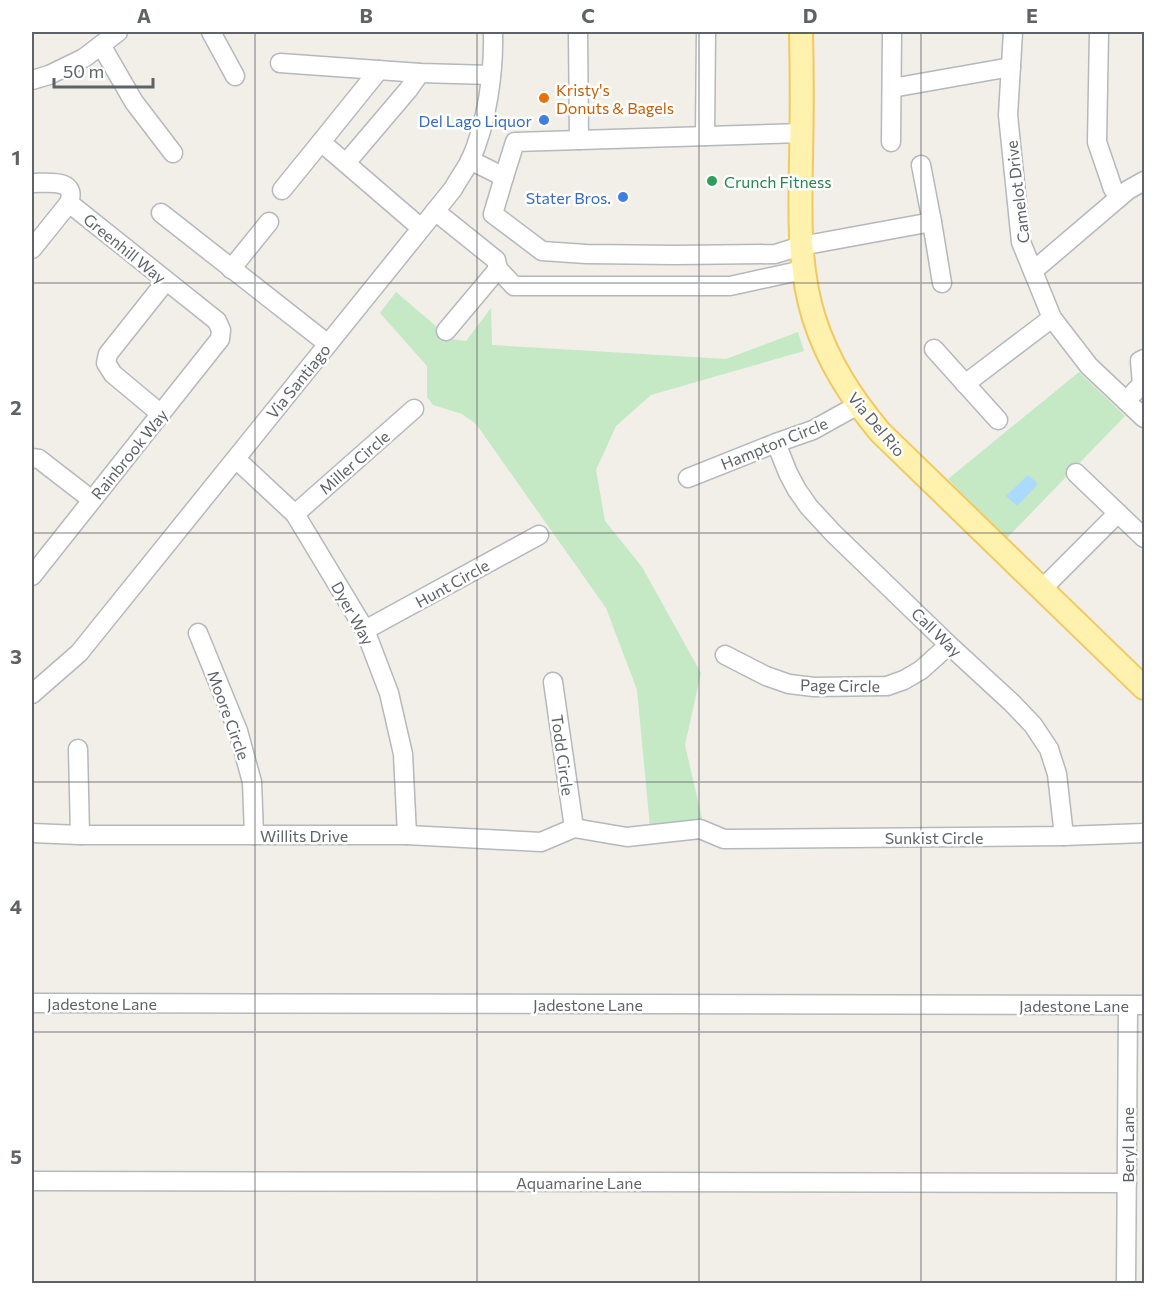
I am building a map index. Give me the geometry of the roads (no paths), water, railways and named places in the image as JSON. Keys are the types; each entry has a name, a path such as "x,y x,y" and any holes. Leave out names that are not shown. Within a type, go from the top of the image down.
{"main road":[{"name":"Via Del Rio","path":"801,32 801,246 809,300 822,340 838,374 858,405 880,432 1144,688"}],"street":[{"path":"32,78 49,75 84,58 118,32"},
{"path":"211,32 235,76"},
{"name":"Via Santiago","path":"32,694 79,653 453,189 470,160 484,118 494,52 493,32"},
{"path":"578,32 579,140"},
{"path":"705,136 706,32"},
{"path":"891,142 892,32"},
{"name":"Camelot Drive","path":"1013,32 1008,115 1021,242 1052,318 1089,366 1144,418"},
{"path":"1099,32 1097,142 1113,189"},
{"path":"101,45 134,102 173,153"},
{"path":"280,63 420,73 491,75"},
{"path":"892,88 1011,68"},
{"path":"282,190 379,70"},
{"path":"346,163 420,73"},
{"path":"802,133 515,142 493,214 542,250 586,254 775,254 801,246 932,222"},
{"path":"321,141 421,228"},
{"path":"470,160 504,177"},
{"path":"921,165 942,283"},
{"path":"1033,272 1128,190 1144,182"},
{"name":"Greenhill Way","path":"32,183 55,183 70,189 72,195 69,203 217,321 221,330"},
{"path":"32,249 69,203"},
{"path":"435,211 496,260 498,269 514,286 730,286 804,270"},
{"path":"161,213 328,344"},
{"path":"231,269 269,222"},
{"path":"446,331 498,269"},
{"path":"161,414 113,374 106,363 108,354 166,281"},
{"path":"965,384 1052,318"},
{"name":"Rainbrook Way","path":"32,576 220,339 221,330"},
{"path":"934,349 998,420"},
{"path":"1126,401 1143,384 1140,361 1144,359"},
{"name":"Hampton Circle","path":"688,478 813,430 858,405"},
{"name":"Miller Circle","path":"295,514 414,409"},
{"name":"Call Way","path":"776,443 788,473 809,507 833,533 1033,725 1049,749 1057,774 1064,836"},
{"path":"32,458 39,459 92,500"},
{"name":"Dyer Way","path":"236,459 295,514 365,630 389,693 404,754 407,835"},
{"path":"1076,473 1144,538"},
{"path":"1042,589 1118,513"},
{"name":"Hunt Circle","path":"365,630 539,535"},
{"name":"Moore Circle","path":"198,633 238,730 252,782 254,835"},
{"name":"Page Circle","path":"724,655 766,676 789,684 814,687 887,686 904,680 921,670 949,645"},
{"name":"Todd Circle","path":"553,682 574,828"},
{"path":"78,749 80,835"},
{"name":"Willits Drive","path":"32,833 407,835 541,842 574,828"},
{"name":"Sunkist Circle","path":"574,828 627,837 700,829 724,839 1064,836 1144,833"},
{"name":"Jadestone Lane","path":"32,1003 1136,1006"},
{"name":"Beryl Lane","path":"1126,1284 1126,1183 1136,1006"},
{"name":"Aquamarine Lane","path":"32,1180 1126,1183"}],"water":[{"path":"1028,475 1038,484 1017,506 1006,496"}],"place":[{"name":"Kristy's Donuts & Bagels","path":"544,98"},
{"name":"Del Lago Liquor","path":"544,120"},
{"name":"Crunch Fitness","path":"712,181"},
{"name":"Stater Bros.","path":"623,197"}]}
